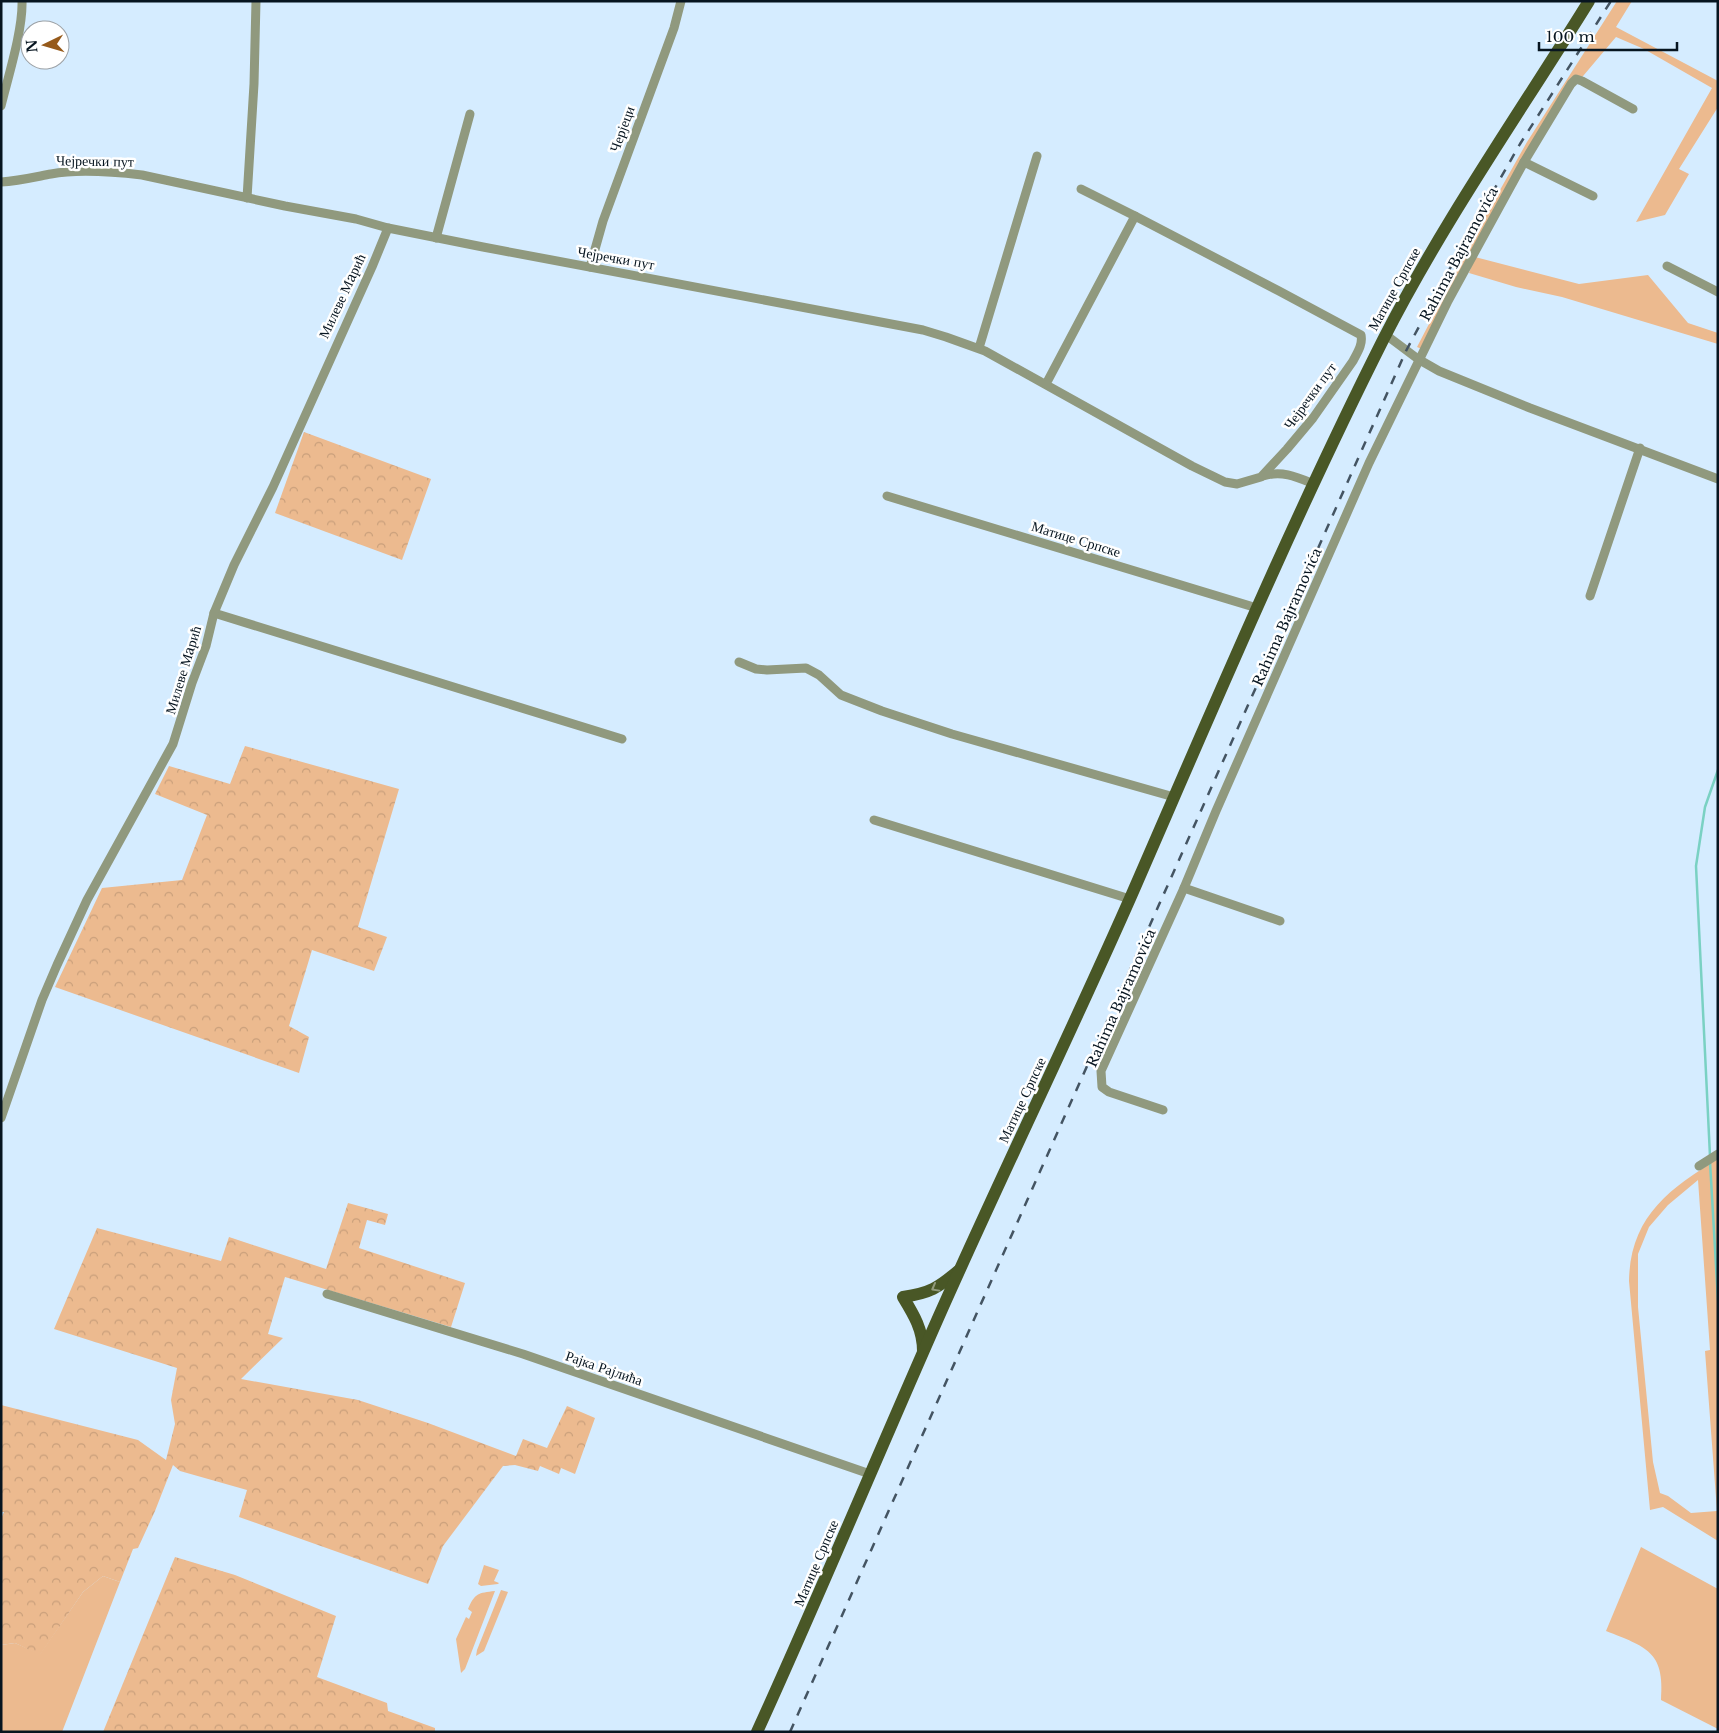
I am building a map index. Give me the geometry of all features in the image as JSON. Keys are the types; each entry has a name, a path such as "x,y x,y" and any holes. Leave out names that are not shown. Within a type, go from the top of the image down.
{"main road":[{"name":"Матице Српске","path":"757,1732 804,1630 940,1313 1130,899 1257,608 1314,484 1386,336 1455,211 1589,1"},
{"path":"923,1353 923,1340 920,1328 903,1298 924,1294 936,1289 961,1269"}],"street":[{"path":"1,106 15,46 22,1"},
{"path":"248,198 256,1"},
{"name":"Черјеци","path":"590,267 603,221 674,28 681,1"},
{"name":"Rahima Bajramovića","path":"1163,1110 1109,1092 1102,1086 1101,1071 1184,888 1369,463 1418,359 1452,294 1524,162 1571,84 1576,79 1582,81 1633,109"},
{"path":"436,238 470,114"},
{"path":"979,348 1038,156"},
{"path":"1524,162 1593,196"},
{"name":"Чејречки пут","path":"1,182 26,180 53,174 124,173 170,180 248,198 356,219 436,238 923,330 979,348 1220,480 1237,484 1261,477 1313,418 1352,361 1361,343 1361,335 1081,189"},
{"path":"1046,384 1135,216"},
{"name":"Милеве Мaрић","path":"1,1118 42,1000 87,900 124,835 176,735 206,646 214,613 234,565 273,487 388,228"},
{"path":"1668,266 1718,292"},
{"path":"1386,336 1418,359 1439,371 1718,479"},
{"path":"1590,596 1640,448"},
{"path":"1261,477 1273,473 1281,473 1314,484"},
{"name":"Матице Српске","path":"887,496 1257,608"},
{"path":"214,613 622,739"},
{"path":"739,662 756,669 767,670 806,668 819,675 841,694 882,711 952,734 1174,798"},
{"path":"874,820 1130,899"},
{"path":"1184,888 1280,921"},
{"path":"1698,1166 1718,1154"},
{"name":"Рајка Рајлића","path":"327,1294 513,1351 870,1474"}],"green space":[{"path":"1617,1 1632,1 1616,27 1718,81 1718,107 1679,169 1689,174 1665,215 1636,222 1712,88 1644,49 1616,37 1578,82 1574,79 1424,350 1417,347 1482,222 1527,142"},
{"path":"1475,257 1579,284 1648,275 1688,323 1718,333 1718,344 1562,297 1516,287 1469,273"},
{"path":"304,432 431,479 402,560 275,513"},
{"path":"245,746 399,789 358,927 387,937 374,971 312,950 289,1026 309,1037 299,1073 55,987 102,888 182,880 207,815 155,794 169,766 230,784"},
{"path":"1718,1159 1718,1541 1663,1507 1650,1510 1629,1281 1631,1259 1636,1240 1644,1223 1668,1194","holes":["1698,1180 1710,1350 1705,1351 1717,1511 1691,1513 1668,1496 1660,1493 1653,1462 1638,1307 1638,1254 1649,1227 1668,1205"]},
{"path":"348,1203 388,1214 385,1225 367,1220 359,1248 465,1283 451,1327 285,1277 268,1334 283,1338 241,1379 358,1400 428,1423 516,1456 523,1439 547,1448 567,1406 595,1418 575,1474 561,1468 559,1474 540,1466 538,1471 515,1465 503,1466 443,1546 428,1584 239,1517 247,1490 180,1471 173,1465 155,1511 138,1548 133,1549 120,1582 103,1576 83,1592 40,1655 15,1643 1,1645 1,1519 4,1512 1,1512 1,1405 138,1440 166,1460 175,1424 171,1400 177,1368 54,1329 97,1228 221,1261 229,1237 326,1269"},
{"path":"1641,1547 1718,1589 1718,1729 1661,1700 1660,1671 1650,1653 1632,1642 1606,1631"},
{"path":"175,1557 235,1575 336,1616 317,1677 387,1703 388,1711 435,1728 435,1732 103,1732"},
{"path":"484,1565 499,1570 494,1581 498,1584 481,1586 478,1584"},
{"path":"103,1576 120,1582 62,1732 1,1732 1,1645 15,1643 40,1654 83,1592"},
{"path":"501,1590 508,1592 484,1651 476,1656 477,1650"},
{"path":"495,1591 465,1669 461,1673 456,1639 466,1617 469,1619 472,1612 468,1609 478,1595"}],"waterway":[{"path":"1710,1156 1696,866 1705,807 1718,770"},
{"path":"1710,1162 1718,1300"}],"railway":[{"path":"790,1732 1406,351 1463,244 1520,144 1611,1"}]}
